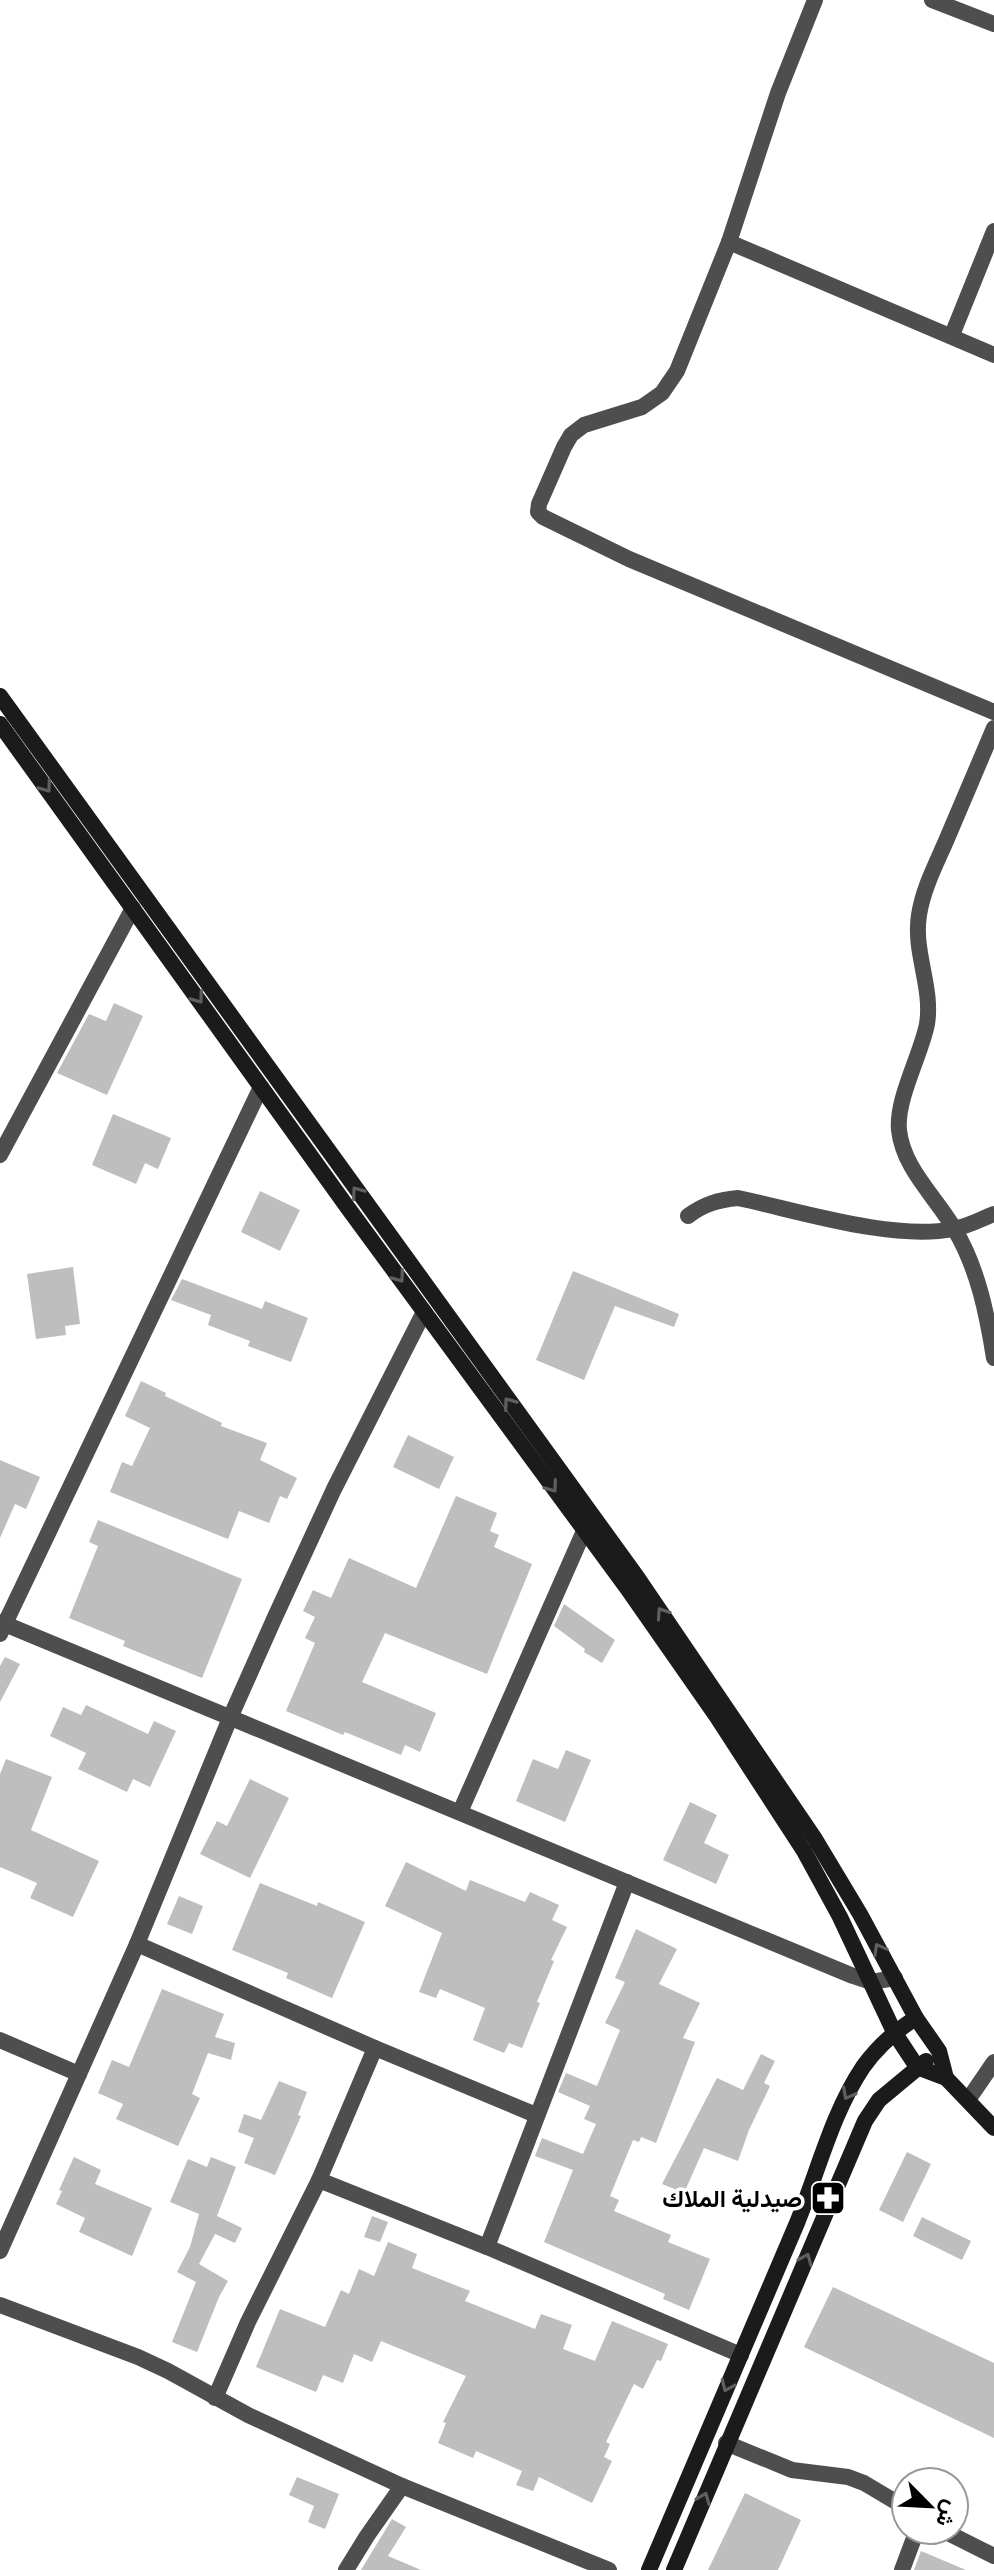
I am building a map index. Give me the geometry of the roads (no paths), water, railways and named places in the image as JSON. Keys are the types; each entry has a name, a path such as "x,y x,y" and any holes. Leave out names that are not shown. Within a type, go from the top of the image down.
{"street":[{"path":"815,0 778,93 729,242 677,371 662,393 642,407 584,425 571,435 538,512 629,559 994,712"},
{"path":"932,0 994,24"},
{"path":"952,335 994,231"},
{"path":"729,242 994,355"},
{"path":"0,696 637,1577 815,1839 916,2018 939,2051 946,2078"},
{"path":"0,724 717,1717 804,1851 840,1917 894,2032 917,2067 946,2078 994,2128"},
{"path":"994,728 927,885 919,915 918,940 929,1007 925,1032 905,1094 899,1129 921,1183 955,1229 973,1266 994,1358"},
{"path":"69,819 84,809"},
{"path":"0,1155 133,908"},
{"path":"261,1087 1,1626 460,1812 828,1967 871,1982 895,1978"},
{"path":"688,1216 701,1206 738,1198 880,1228 917,1232 955,1229 994,1214"},
{"path":"0,2251 137,1944 230,1718 334,1489 424,1312"},
{"path":"460,1812 584,1531"},
{"path":"487,2247 627,1882"},
{"path":"137,1944 536,2115"},
{"path":"649,2570 807,2199 844,2101 878,2047 916,2018"},
{"path":"0,2040 79,2074"},
{"path":"215,2398 248,2322 319,2180 375,2048"},
{"path":"674,2570 865,2121 879,2100 939,2051"},
{"path":"968,2100 994,2062"},
{"path":"319,2180 487,2247 741,2355"},
{"path":"0,2305 138,2357 248,2415 402,2486 609,2570"},
{"path":"726,2443 792,2470 848,2477 890,2498"},
{"path":"346,2570 402,2486"},
{"path":"970,2544 994,2556"},
{"path":"902,2570 911,2546"}],"place":[{"name":"صيدلية الملاك","path":"828,2198"}]}
